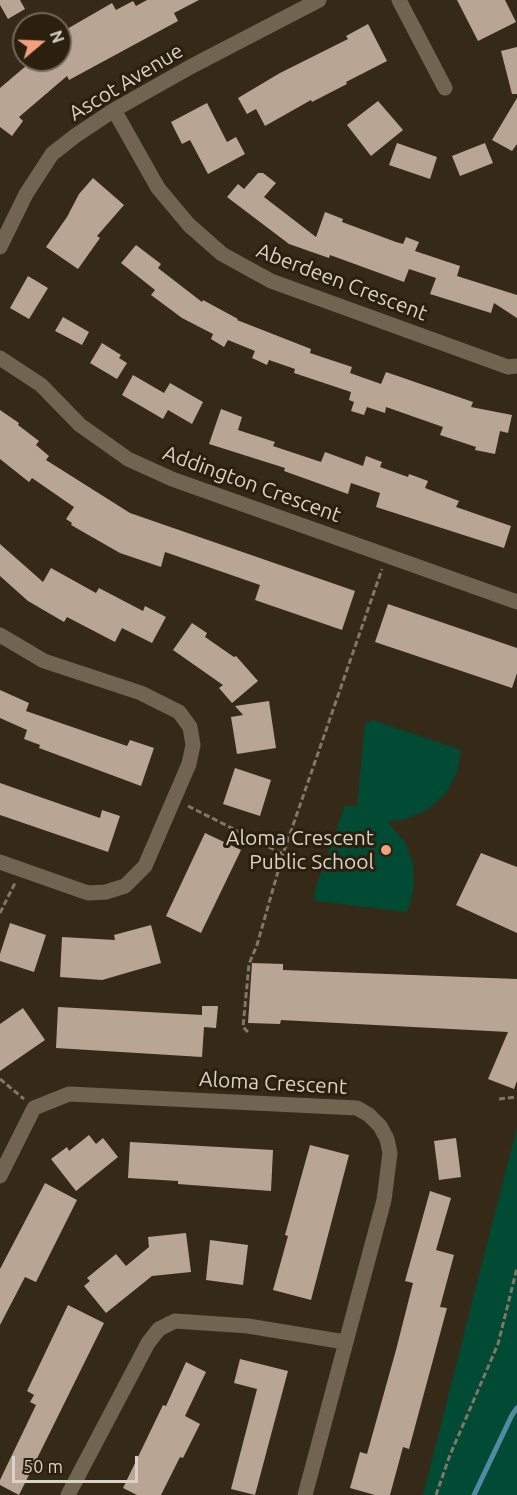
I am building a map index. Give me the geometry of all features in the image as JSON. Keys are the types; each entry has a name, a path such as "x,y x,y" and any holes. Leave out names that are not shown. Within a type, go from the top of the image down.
{"street":[{"name":"Ascot Avenue","path":"0,247 26,194 52,154 75,136 114,110 192,66 319,0"},
{"path":"399,0 445,88"},
{"name":"Aberdeen Crescent","path":"114,110 158,188 189,225 222,254 271,281 508,367 517,366"},
{"name":"Addington Crescent","path":"0,357 41,385 80,425 128,459 172,479 517,602"},
{"path":"0,635 44,661 141,693 179,712 190,727 193,745 189,764 145,866 125,886 106,892 88,893 0,862"},
{"name":"Aloma Crescent","path":"34,1108 69,1094 357,1108 369,1115 380,1126 387,1139 390,1153 384,1200 305,1495"},
{"path":"0,1176 34,1108"},
{"path":"68,1495 148,1343 159,1329 175,1321 248,1326 345,1342"}],"path":[{"path":"248,1032 243,1027 249,964 258,945 283,854 387,556"},
{"path":"174,799 283,854"},
{"path":"0,913 22,869"},
{"path":"0,1079 34,1108"},
{"path":"499,1099 517,1097"},
{"path":"436,1495 450,1455 498,1344 517,1268"}],"green space":[{"path":"373,720 461,750 457,773 445,794 427,810 404,820 387,821 405,842 413,864 414,888 407,912 316,901 314,893 345,805 357,807 365,723"},
{"path":"517,1127 517,1495 423,1495 477,1283"}],"building":[{"path":"0,0 20,0 25,9 12,12 12,17 8,19 0,5"},
{"path":"147,0 199,0 174,13 178,21 69,80 67,76 19,117 23,121 12,136 0,127 0,88 19,72 72,72 72,26 112,3 116,10 133,1 136,6"},
{"path":"457,0 505,0 516,22 478,41"},
{"path":"368,24 387,61 265,126 256,109 247,114 238,98 280,73 348,39 346,36"},
{"path":"517,47 517,94 512,94 501,51"},
{"path":"517,98 517,144 512,151 492,140"},
{"path":"378,101 403,130 371,156 347,125"},
{"path":"207,103 227,142 236,137 245,154 208,174 190,140 182,144 171,122"},
{"path":"397,143 437,157 430,179 389,165"},
{"path":"485,143 493,163 460,176 452,156"},
{"path":"258,173 263,173 276,183 264,197 316,237 325,212 343,219 342,222 396,242 403,244 406,237 419,242 415,251 460,266 457,276 517,295 517,318 494,303 491,313 430,294 436,278 409,269 404,282 330,255 329,258 289,244 227,197 238,184 244,189"},
{"path":"93,178 124,205 97,236 100,238 78,269 46,247 67,217 79,194"},
{"path":"136,245 161,264 158,268 202,302 203,300 237,320 311,349 310,353 352,367 350,373 381,384 386,372 473,402 471,407 512,415 508,433 500,431 495,454 475,450 476,447 440,435 443,427 386,407 385,413 367,407 364,415 351,411 354,402 349,400 351,392 294,373 295,369 269,360 267,365 252,358 255,351 228,340 224,347 211,339 213,334 182,318 151,295 155,290 121,263"},
{"path":"28,276 48,288 29,319 10,308"},
{"path":"63,317 89,332 82,345 55,331"},
{"path":"102,343 121,355 119,358 127,363 117,379 90,363"},
{"path":"133,375 164,393 170,383 203,402 192,424 168,410 163,419 122,395"},
{"path":"221,409 242,417 238,430 275,442 273,446 321,462 325,452 363,466 366,456 382,462 380,467 428,481 425,488 459,501 456,507 511,526 504,548 376,507 380,493 351,483 348,494 284,471 285,468 209,444"},
{"path":"0,410 39,441 36,445 49,456 46,460 130,513 355,591 342,630 255,600 260,585 165,552 161,567 120,553 71,525 72,523 66,519 74,507 32,478 29,482 0,459"},
{"path":"0,544 43,582 51,568 96,593 99,588 143,611 145,606 166,617 152,643 122,628 115,642 67,617 64,622 28,601 0,576"},
{"path":"388,604 517,648 517,673 512,688 375,642"},
{"path":"192,623 207,633 205,637 234,657 236,656 258,681 232,703 219,688 223,685 173,650"},
{"path":"0,690 29,703 26,711 127,746 130,740 154,748 141,786 39,748 40,745 24,739 27,730 0,718"},
{"path":"269,701 276,748 237,754 231,717 243,715 235,706"},
{"path":"235,768 271,780 260,816 223,804"},
{"path":"0,783 100,818 102,810 120,816 108,852 0,815"},
{"path":"205,833 241,850 201,933 166,916"},
{"path":"481,853 517,867 517,933 456,905"},
{"path":"10,923 46,935 34,972 0,961"},
{"path":"151,925 161,963 102,980 60,977 62,937 115,940 114,935"},
{"path":"252,963 283,964 283,970 517,979 517,1081 514,1089 488,1079 508,1032 281,1020 280,1024 248,1023"},
{"path":"202,1006 218,1006 216,1028 204,1027 202,1057 56,1048 58,1007 202,1015"},
{"path":"23,1008 45,1040 0,1071 0,1024"},
{"path":"89,1135 96,1144 103,1138 118,1157 76,1191 51,1159 67,1147 69,1151"},
{"path":"456,1138 461,1177 439,1180 434,1141"},
{"path":"130,1142 273,1150 271,1191 128,1178"},
{"path":"310,1145 349,1155 311,1300 273,1290 288,1236 285,1235"},
{"path":"45,1183 77,1200 36,1282 25,1277 0,1325 0,1269"},
{"path":"430,1191 451,1198 436,1250 454,1255 440,1307 447,1308 409,1449 403,1447 390,1495 375,1495 350,1488 360,1452 367,1454 396,1350 413,1283 405,1281"},
{"path":"186,1233 191,1272 152,1276 106,1313 84,1286 90,1281 87,1278 116,1254 126,1266 149,1247 148,1237"},
{"path":"210,1240 248,1245 243,1285 206,1280"},
{"path":"68,1305 104,1323 19,1495 0,1485 0,1480 36,1405 30,1402 34,1395 27,1391"},
{"path":"240,1359 288,1371 255,1495 231,1489 257,1389 234,1383"},
{"path":"186,1362 206,1372 185,1416 200,1424 161,1495 137,1495 123,1488"}],"waterway":[{"path":"474,1495 517,1408"}],"place":[{"name":"Aloma Crescent Public School","path":"386,850"}]}
